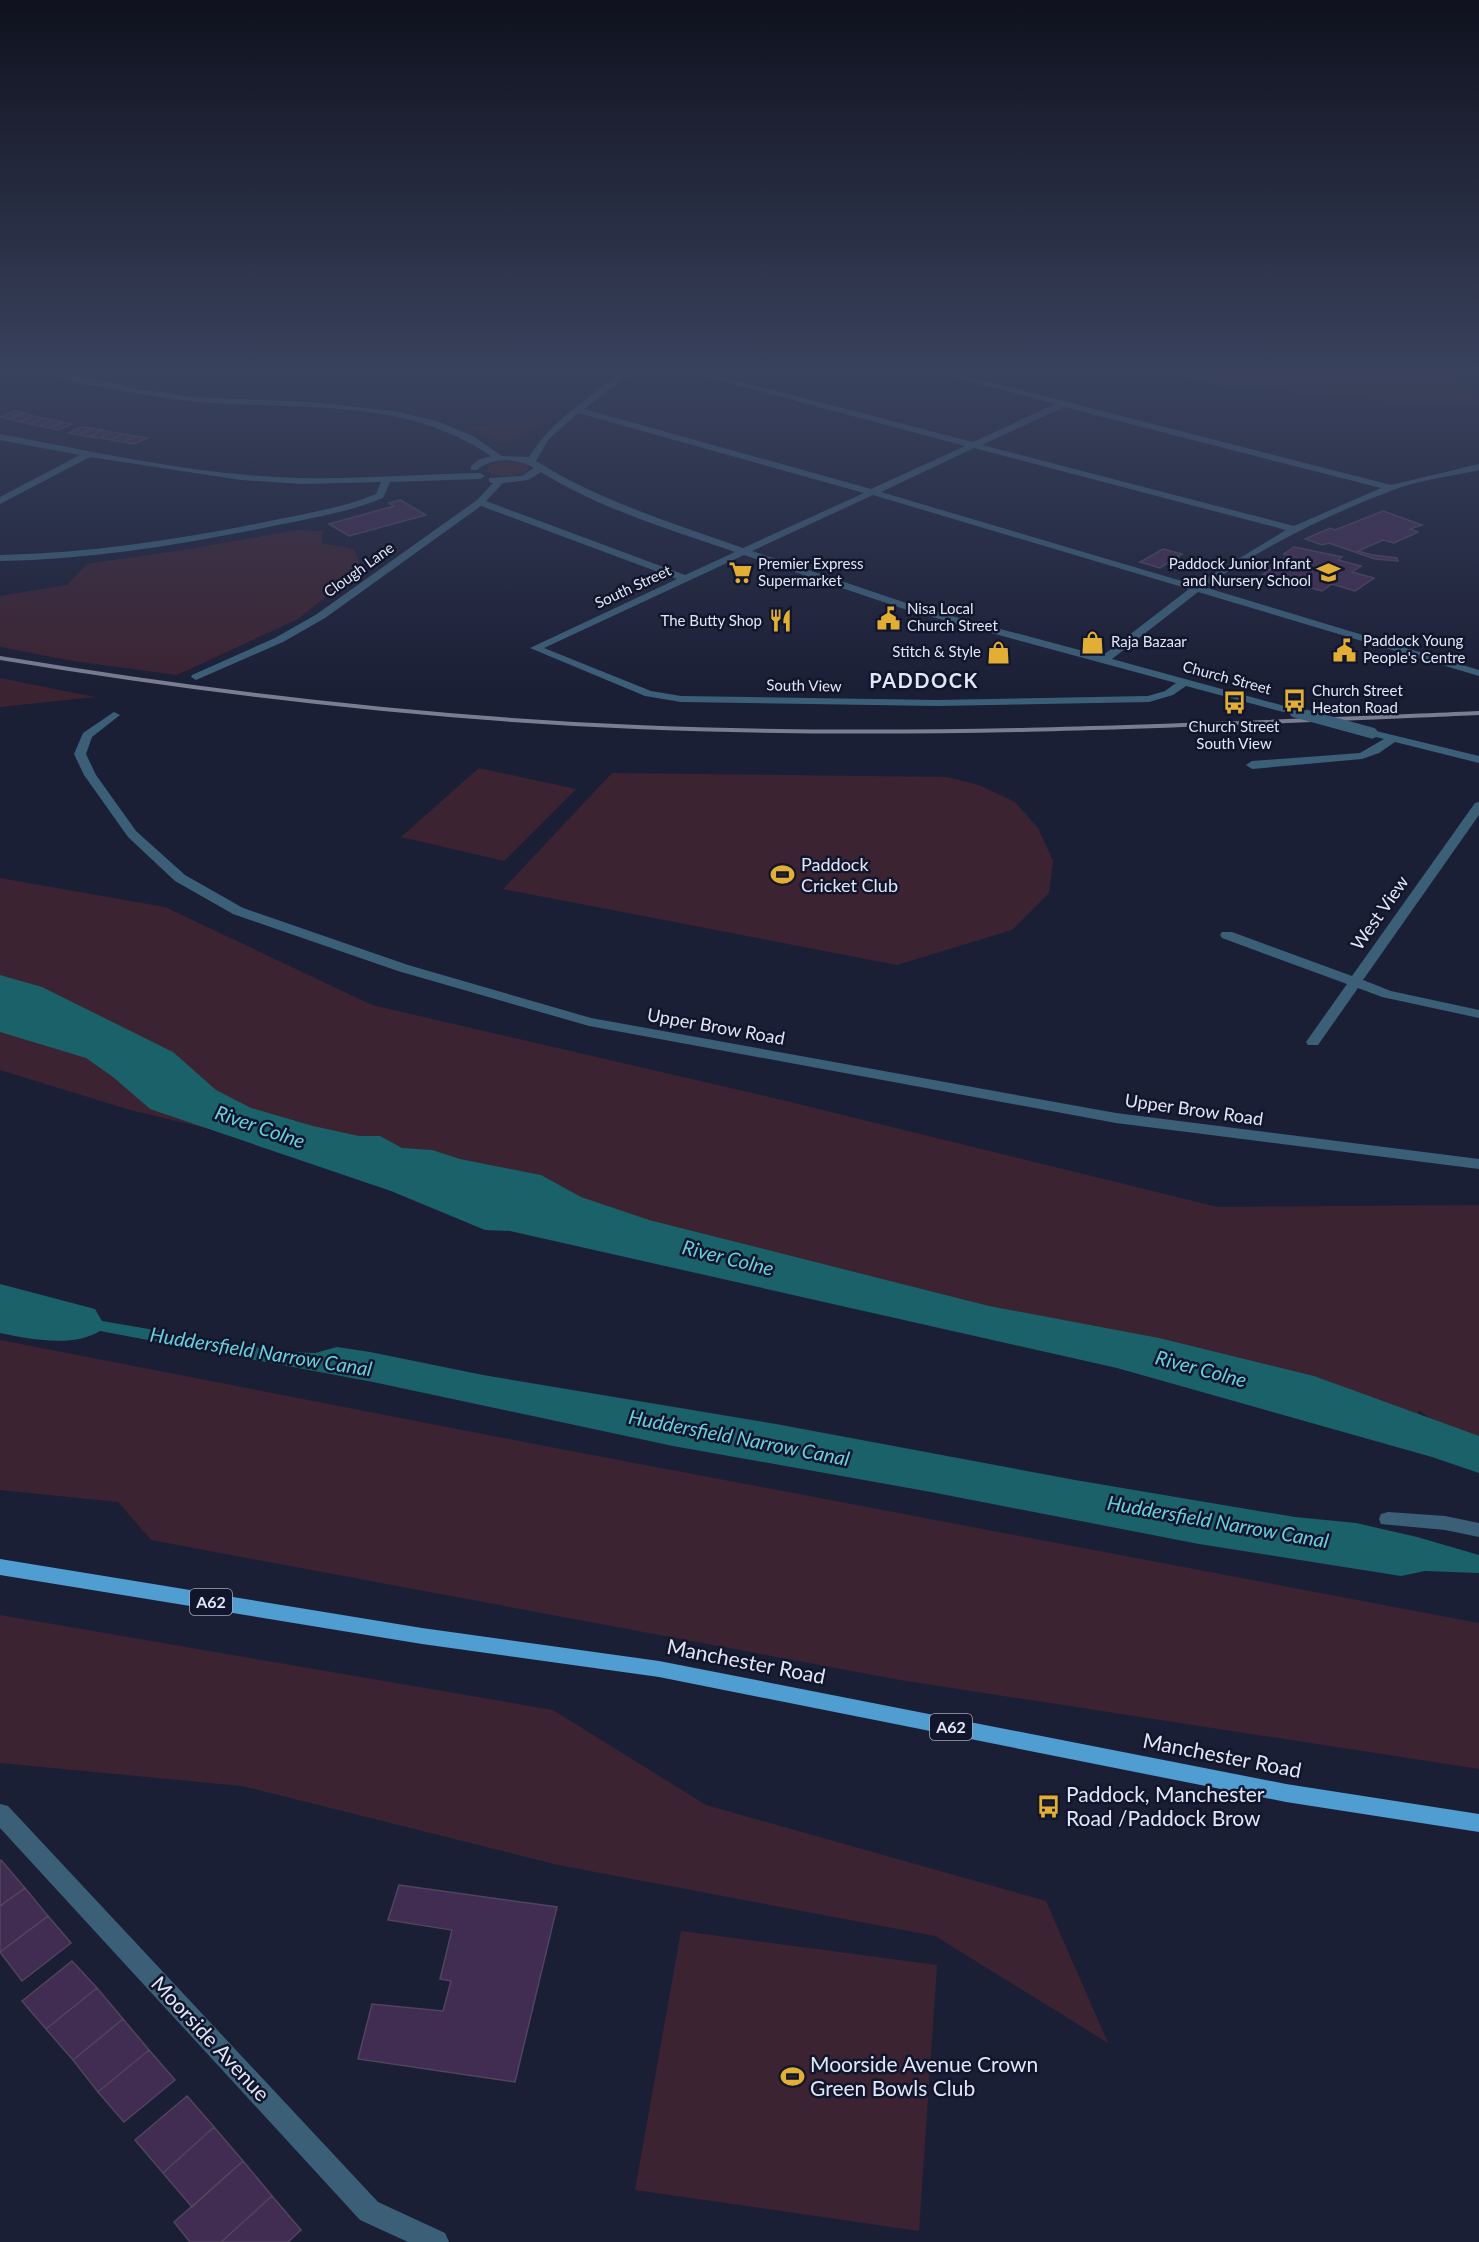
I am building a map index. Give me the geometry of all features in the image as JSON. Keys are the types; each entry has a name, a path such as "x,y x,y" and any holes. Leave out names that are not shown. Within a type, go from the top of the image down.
{"main road":[{"name":"Manchester Road","path":"0,1568 422,1636 659,1670 1286,1793 1479,1823"}],"street":[{"path":"0,501 42,479"},
{"path":"259,479 401,479"},
{"name":"Church Street","path":"497,479 561,482"},
{"name":"Church Street","path":"556,479 619,508 743,553 914,609 1372,733 1479,759"},
{"path":"828,479 1479,672"},
{"name":"South Street","path":"535,648 743,553 898,479"},
{"path":"1098,479 1295,529"},
{"path":"1356,479 1392,488"},
{"path":"1103,661 1150,620 1246,556 1335,510 1392,488 1431,479"},
{"path":"0,558 39,558 114,551 247,529 360,504 380,495 386,480"},
{"name":"Clough Lane","path":"196,677 321,616 480,502 501,480"},
{"path":"480,502 687,579"},
{"name":"South View","path":"535,648 649,694 681,699 937,703 1149,699 1169,693 1184,681"},
{"path":"255,650 267,656"},
{"name":"Upper Brow Road","path":"114,715 87,735 80,754 90,775 132,834 180,878 238,911 403,968 589,1022 1116,1118 1479,1164"},
{"path":"1252,765 1362,756 1375,751 1393,738"},
{"name":"West View","path":"1313,1042 1479,806"},
{"path":"1465,825 1479,829"},
{"path":"1227,935 1387,994 1479,1014"},
{"path":"1388,1519 1445,1523 1479,1530"},
{"name":"Moorside Avenue","path":"0,1813 369,2211 436,2242"}],"shaded area":[{"path":"297,530 323,531 321,543 354,549 362,568 298,619 177,675 73,661 0,647 0,596 67,585 87,564"},
{"path":"0,678 95,697 0,707"},
{"path":"479,768 576,789 504,861 401,837"},
{"name":"Paddock Cricket Club","path":"612,773 947,777 979,785 1015,802 1038,828 1053,861 1049,893 1012,930 897,965 503,889"},
{"path":"0,878 165,907 372,1005 782,1100 1218,1207 1479,1205 1479,1457 1419,1410 1416,1420 130,1110 0,1070"},
{"path":"0,1340 1479,1623 1479,1769 900,1680 151,1540 118,1502 0,1490"},
{"path":"0,1615 553,1710 706,1805 1046,1901 1108,2043 935,1936 558,1865 242,1786 0,1763"},
{"name":"Moorside Avenue Crown Green Bowls Club","path":"681,1931 937,1965 919,2231 635,2190"}],"water":[{"name":"River Colne","path":"0,975 42,987 173,1052 216,1090 251,1108 313,1126 359,1136 380,1136 402,1148 432,1150 460,1159 541,1175 581,1197 649,1220 989,1306 1159,1338 1314,1376 1479,1436 1479,1473 1432,1457 1117,1368 510,1231 485,1230 391,1191 150,1109 113,1077 86,1058 0,1032"},
{"name":"Huddersfield Narrow Canal","path":"0,1284 95,1309 102,1321 283,1352 315,1353 337,1347 370,1352 483,1375 776,1424 1075,1480 1295,1517 1356,1523 1417,1537 1479,1555 1479,1573 1425,1571 1401,1576 1199,1544 931,1492 673,1446 373,1382 100,1331 89,1336 64,1341 0,1333"}],"building":[{"path":"400,500 426,515 349,536 329,524 394,506 389,503"},
{"path":"1383,511 1422,525 1410,529 1418,532 1394,543 1383,540 1358,551 1397,558 1398,561 1375,559 1329,543 1322,545 1305,539 1330,528 1335,530"},
{"path":"1294,547 1342,557 1338,560 1361,566 1352,572 1374,578 1355,591 1332,584 1322,591 1300,585 1296,588 1280,583 1284,580 1263,574 1272,568 1277,570 1291,561 1283,559 1288,555 1284,554"},
{"path":"1163,549 1182,554 1160,568 1140,562"},
{"path":"0,1861 25,1888 0,1906"},
{"path":"399,1885 557,1907 515,2082 358,2059 372,2004 443,2011 451,1981 440,1979 452,1930 388,1920"},
{"path":"25,1888 48,1916 0,1952 0,1906"},
{"path":"48,1916 71,1943 22,1981 0,1952"},
{"path":"72,1961 97,1988 46,2029 22,2001"},
{"path":"97,1988 123,2019 73,2060 46,2029"},
{"path":"123,2019 149,2050 98,2092 73,2060"},
{"path":"149,2050 175,2080 124,2122 98,2092"},
{"path":"187,2096 214,2127 163,2173 135,2140"},
{"path":"214,2127 243,2161 192,2207 163,2173"},
{"path":"243,2161 272,2196 221,2242 190,2242 174,2222"},
{"path":"272,2196 301,2230 288,2242 221,2242"}],"railway":[{"path":"0,658 158,682 317,702 477,717 637,727 848,732 953,731 1164,726 1479,713"}],"place":[{"name":"Premier Express Supermarket","path":"740,573"},
{"name":"Paddock Junior Infant and Nursery School","path":"1329,573"},
{"name":"Nisa Local Church Street","path":"889,618"},
{"name":"The Butty Shop","path":"780,621"},
{"name":"Raja Bazaar","path":"1093,642"},
{"name":"Paddock Young People's Centre","path":"1345,650"},
{"name":"Stitch & Style","path":"999,652"},
{"name":"Church Street Heaton Road","path":"1294,700"},
{"name":"Church Street South View","path":"1234,703"},
{"name":"Paddock Cricket Club","path":"783,875"},
{"name":"Paddock, Manchester Road /Paddock Brow","path":"1048,1807"},
{"name":"Moorside Avenue Crown Green Bowls Club","path":"792,2077"}],"district":[{"name":"PADDOCK","path":"924,681"}]}
